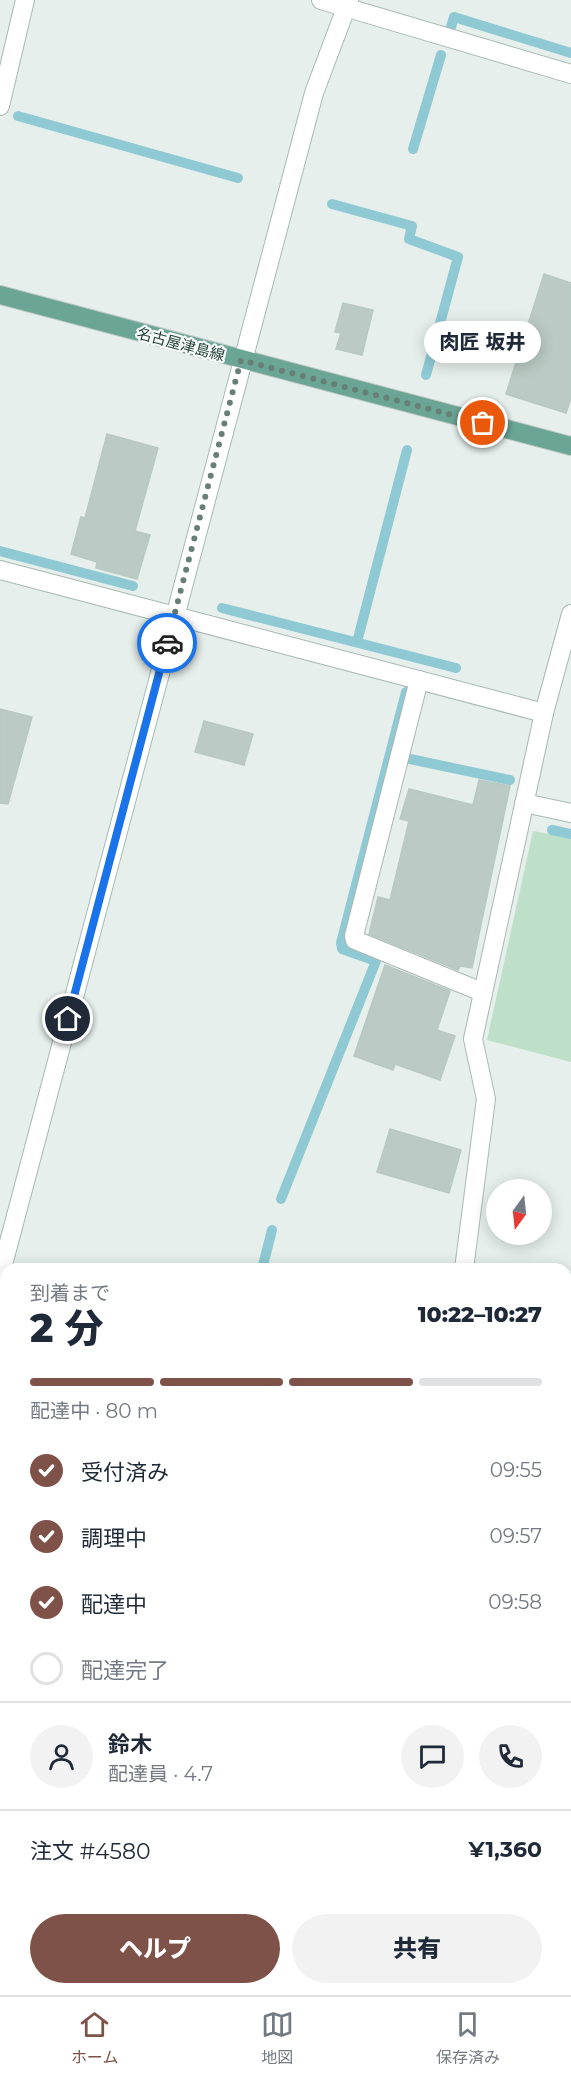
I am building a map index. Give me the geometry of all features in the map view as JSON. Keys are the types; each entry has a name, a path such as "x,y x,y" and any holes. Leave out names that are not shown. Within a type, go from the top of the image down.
{"main road":[{"name":"名古屋津島線","path":"0,295 571,446"}],"street":[{"path":"0,106 25,0"},
{"path":"321,0 347,3 571,74"},
{"path":"3,1263 241,360 314,93 347,3"},
{"path":"0,570 544,713"},
{"path":"465,1263 486,1099 473,1039 544,713 571,614"},
{"path":"419,680 354,936 355,940 482,992"},
{"path":"524,803 571,813"}],"green space":[{"path":"533,831 571,838 571,1062 487,1040"}],"building":[{"path":"544,274 571,283 571,398 566,413 506,394"},
{"path":"343,303 373,310 362,355 336,349 341,333 335,332"},
{"path":"107,434 158,448 135,531 150,535 137,579 96,568 97,562 71,554 81,517 85,518"},
{"path":"0,709 32,717 8,804 0,803"},
{"path":"204,721 253,734 244,765 195,752"},
{"path":"479,780 510,786 472,968 460,966 458,970 369,934 378,897 390,900 409,821 400,819 409,789 473,805"},
{"path":"385,965 450,991 437,1030 455,1036 440,1080 395,1064 393,1070 354,1056"},
{"path":"390,1129 461,1150 449,1193 377,1172"}],"waterway":[{"path":"451,27 454,17 571,53"},
{"path":"413,149 441,55"},
{"path":"18,116 238,178"},
{"path":"332,204 412,226 409,239 458,257 426,375"},
{"path":"357,642 407,450"},
{"path":"0,551 133,586"},
{"path":"222,608 456,668"},
{"path":"281,1199 376,961 342,949 341,943 406,692"},
{"path":"410,759 510,780"},
{"path":"552,830 571,834"},
{"path":"264,1263 272,1230"}],"way so far":[{"path":"167,643 241,360 483,423"}],"place":[{"name":"肉匠 坂井","path":"483,423"}],"route":[{"path":"68,1019 167,643"}]}
